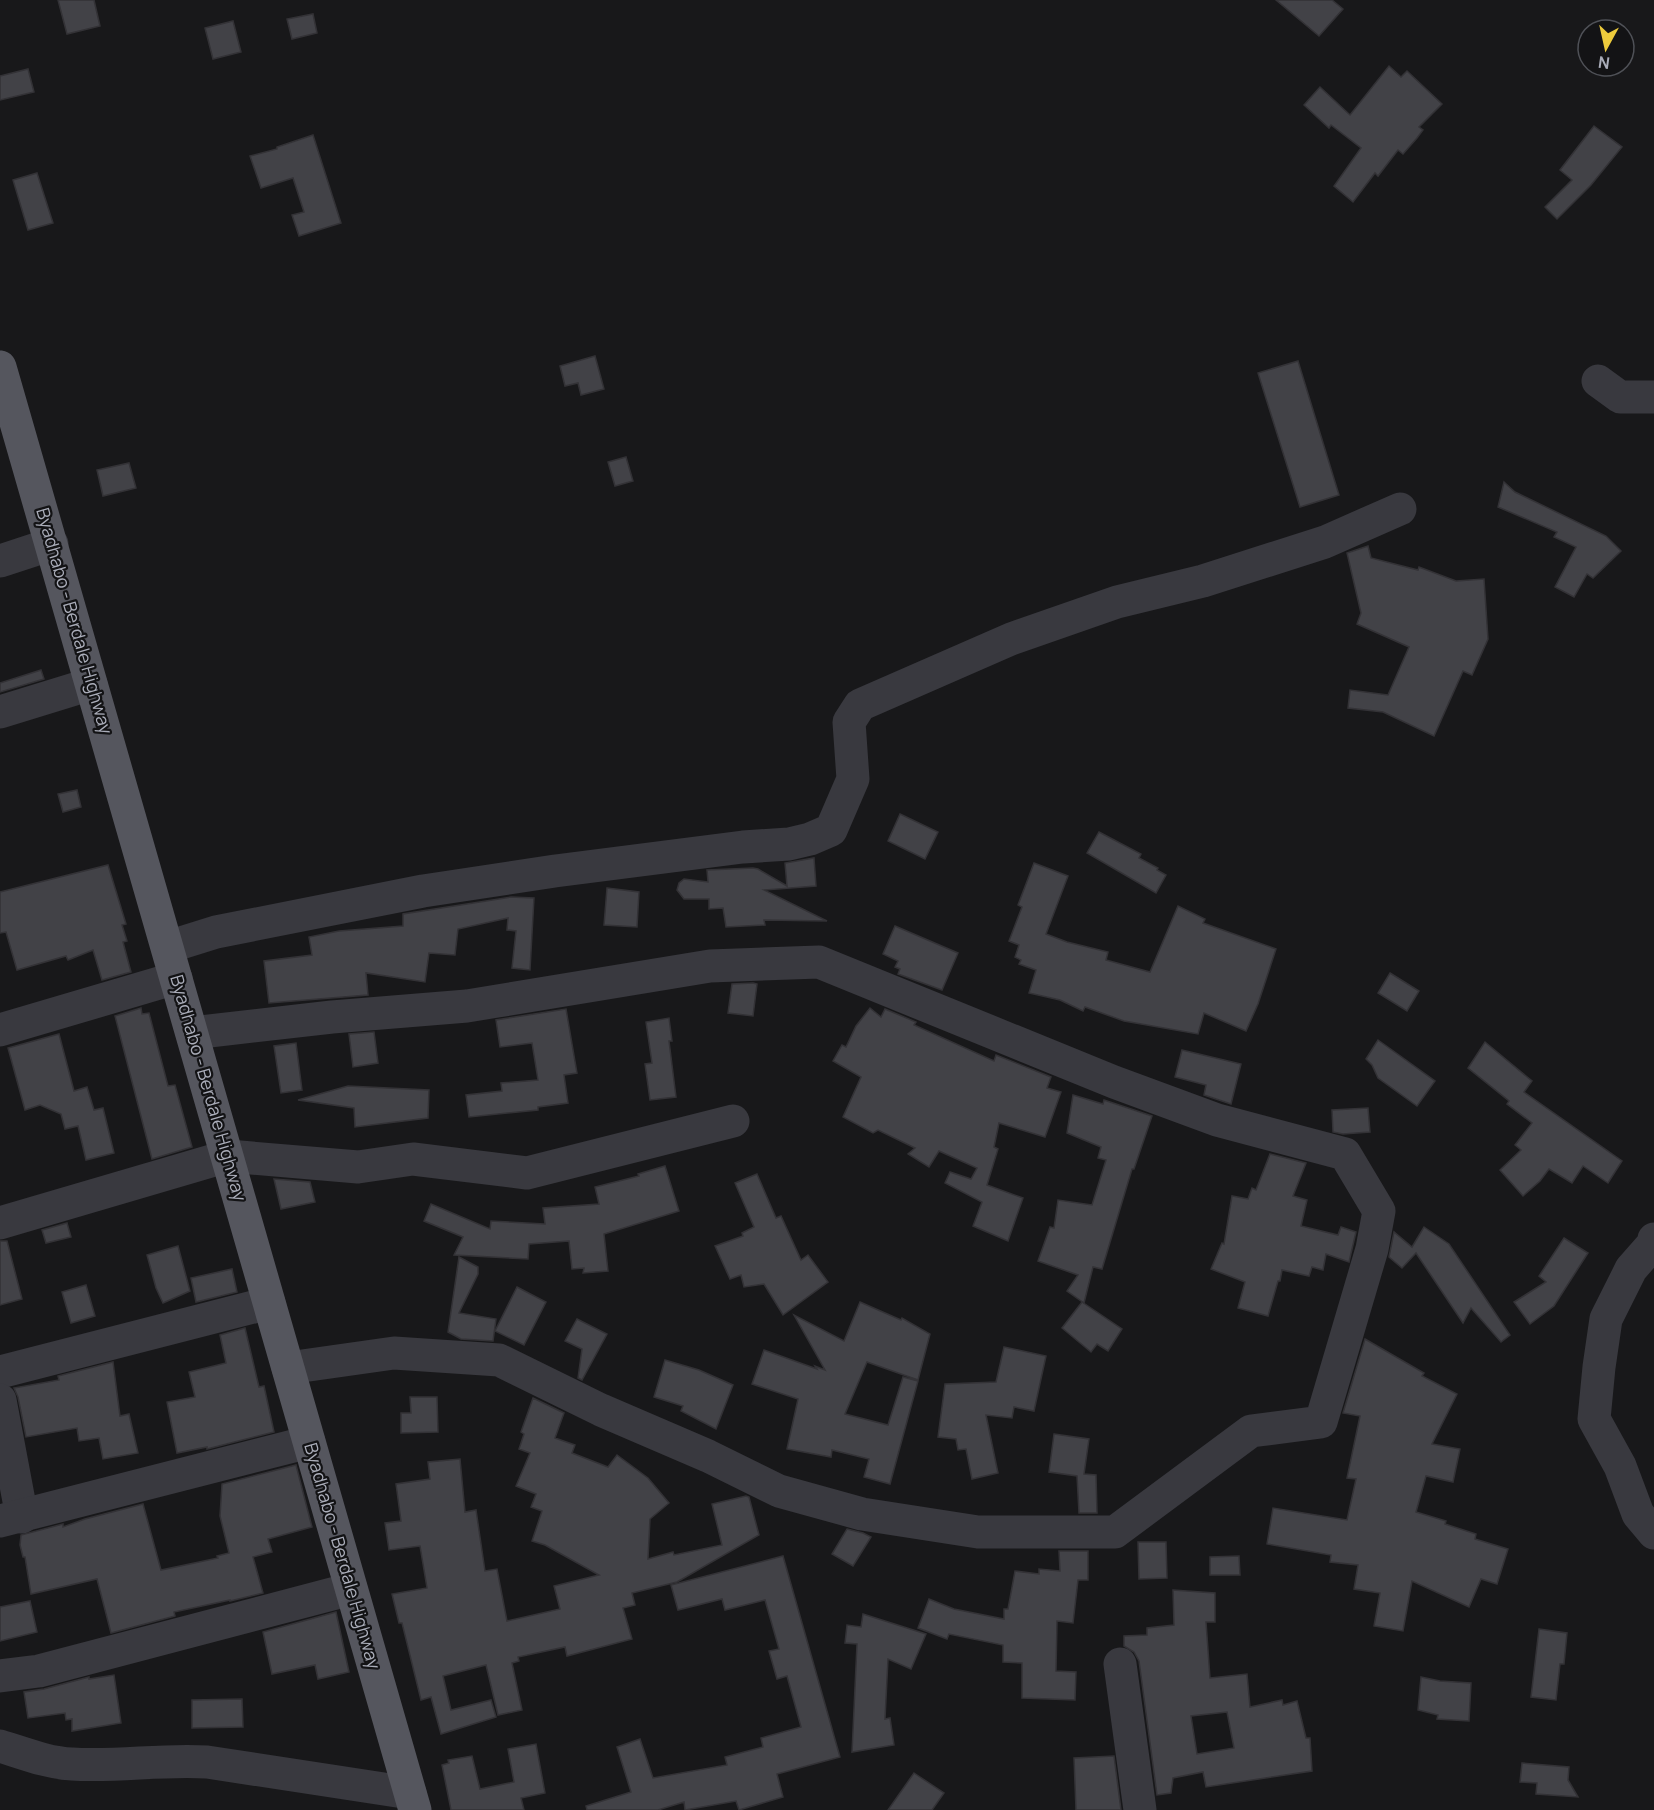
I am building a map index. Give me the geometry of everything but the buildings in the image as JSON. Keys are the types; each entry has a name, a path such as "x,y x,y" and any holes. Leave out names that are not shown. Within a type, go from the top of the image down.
{"main road":[{"name":"Byadhabo - Berdale Highway","path":"2,384 52,544 412,1801"}],"street":[{"path":"1598,381 1620,397 1654,397"},
{"path":"0,1030 172,962 216,932 423,891 555,871 743,847 789,844 810,839 831,830 853,779 849,722 860,705 1011,639 1117,602 1203,581 1325,542 1400,509"},
{"path":"0,561 52,544"},
{"path":"0,712 91,684"},
{"path":"192,1033 332,1017 467,1006 710,966 819,962 1124,1086 1217,1120 1345,1154 1379,1211 1372,1249 1321,1422 1251,1431 1114,1532 978,1532 862,1515 779,1491 708,1456 601,1410 499,1360 394,1353 288,1368"},
{"path":"0,1223 228,1156 358,1167 413,1159 527,1173 734,1121"},
{"path":"1654,1239 1653,1244 1631,1269 1606,1319 1594,1419 1620,1466 1638,1514 1654,1533"},
{"path":"0,1372 270,1303"},
{"path":"0,1400 11,1519 309,1442"},
{"path":"0,1677 39,1671 351,1590"},
{"path":"1120,1664 1140,1810"},
{"path":"0,1746 43,1759 71,1764 207,1762 412,1801"}]}
